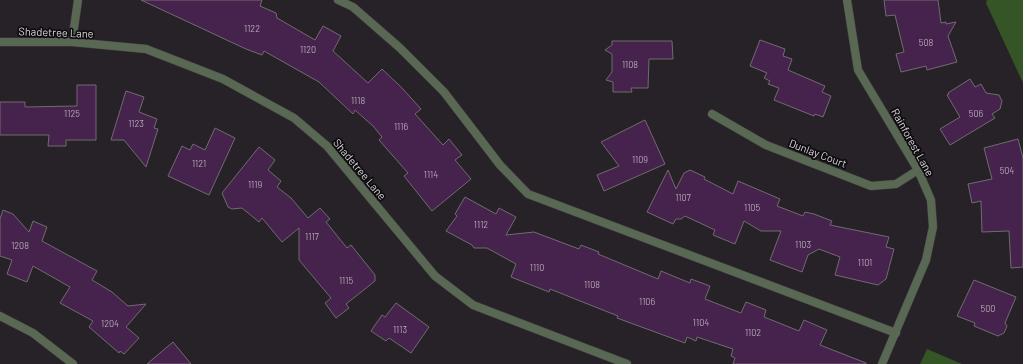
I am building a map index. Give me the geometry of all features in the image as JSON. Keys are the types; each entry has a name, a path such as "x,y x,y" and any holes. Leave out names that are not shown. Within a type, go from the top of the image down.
{"street":[{"path":"72,42 78,0"},
{"path":"338,0 353,7 400,48 444,92 500,164 528,194 896,333"},
{"name":"Rainforest Lane","path":"847,0 858,70 918,170 930,200 933,227 926,260 882,364"},
{"name":"Shadetree Lane","path":"0,42 72,42 146,50 222,79 294,118 327,146 435,276 473,305 627,364"},
{"name":"Dunlay Court","path":"712,114 766,145 871,186 896,184 918,170"},
{"path":"0,316 33,333 73,364"}],"green space":[{"path":"987,0 1023,0 1023,83 986,3"},
{"path":"927,349 962,364 920,364"}],"building":[{"path":"141,0 262,0 260,6 276,13 277,18 315,40 323,26 341,36 333,51 368,83 382,69 401,87 421,109 415,114 443,145 449,139 462,155 455,160 471,179 432,211 404,176 408,173 379,140 382,137 373,126 355,110 353,114 319,82 264,51 262,55 246,49"},
{"path":"884,0 938,0 941,23 946,22 946,24 956,22 948,36 957,62 927,70 926,66 901,72 896,54 904,52 895,15 886,16"},
{"path":"760,40 785,49 783,56 792,59 788,70 825,86 822,92 831,96 823,117 815,114 814,116 774,100 779,88 768,84 770,81 764,78 767,73 750,66"},
{"path":"612,41 672,41 673,59 649,59 648,88 631,88 632,92 613,92 613,82 606,80 612,72 612,54 605,50 612,45"},
{"path":"970,79 975,87 981,84 986,93 999,95 1002,101 1000,109 992,114 995,118 950,145 940,129 960,117 947,95"},
{"path":"77,85 96,85 96,140 66,140 66,146 48,146 49,135 0,135 0,102 25,102 25,107 77,106"},
{"path":"126,91 144,97 139,112 157,119 154,128 158,129 146,167 124,140 111,140"},
{"path":"645,120 665,164 604,191 597,175 619,166 601,142"},
{"path":"215,128 235,138 209,195 168,176 182,146 190,150 193,144 205,150"},
{"path":"1018,139 1023,158 1023,267 1011,268 1009,231 982,232 981,201 972,203 968,184 992,179 984,148"},
{"path":"259,147 275,160 268,170 281,181 277,187 291,198 308,218 320,208 330,219 326,222 347,248 351,245 375,275 375,281 346,304 349,308 336,318 325,303 331,298 299,260 299,228 282,242 262,218 259,222 242,208 232,209 228,207 222,193"},
{"path":"668,170 676,189 684,173 690,170 733,194 738,181 780,199 777,206 803,216 805,212 814,214 832,221 830,225 889,237 886,247 894,249 886,279 878,285 835,275 840,257 819,249 808,255 802,272 770,260 781,231 761,231 744,221 735,244 713,235 715,230 685,216 681,219 676,219 673,224 647,212"},
{"path":"465,197 496,214 499,208 516,217 506,235 534,232 579,249 581,245 599,252 598,254 658,279 661,271 690,283 691,279 710,286 705,299 741,313 746,302 766,310 764,317 799,331 804,320 827,330 820,345 866,364 733,364 735,358 731,356 733,349 697,337 696,341 687,337 685,343 617,318 618,316 550,289 549,292 511,277 516,264 487,248 474,248 472,245 446,231 457,216 455,214"},
{"path":"3,210 13,214 29,232 33,221 47,227 42,241 97,271 92,280 112,292 128,306 146,304 126,327 139,338 124,354 120,351 119,353 89,327 93,321 60,303 70,287 33,266 27,282 7,274 12,260 0,256 0,219"},
{"path":"974,280 1016,297 1005,323 1007,326 1004,333 998,336 974,326 975,323 957,316"},
{"path":"396,303 429,327 411,353 389,338 386,341 371,331 382,315 385,317"},
{"path":"173,342 191,364 147,364"}]}
